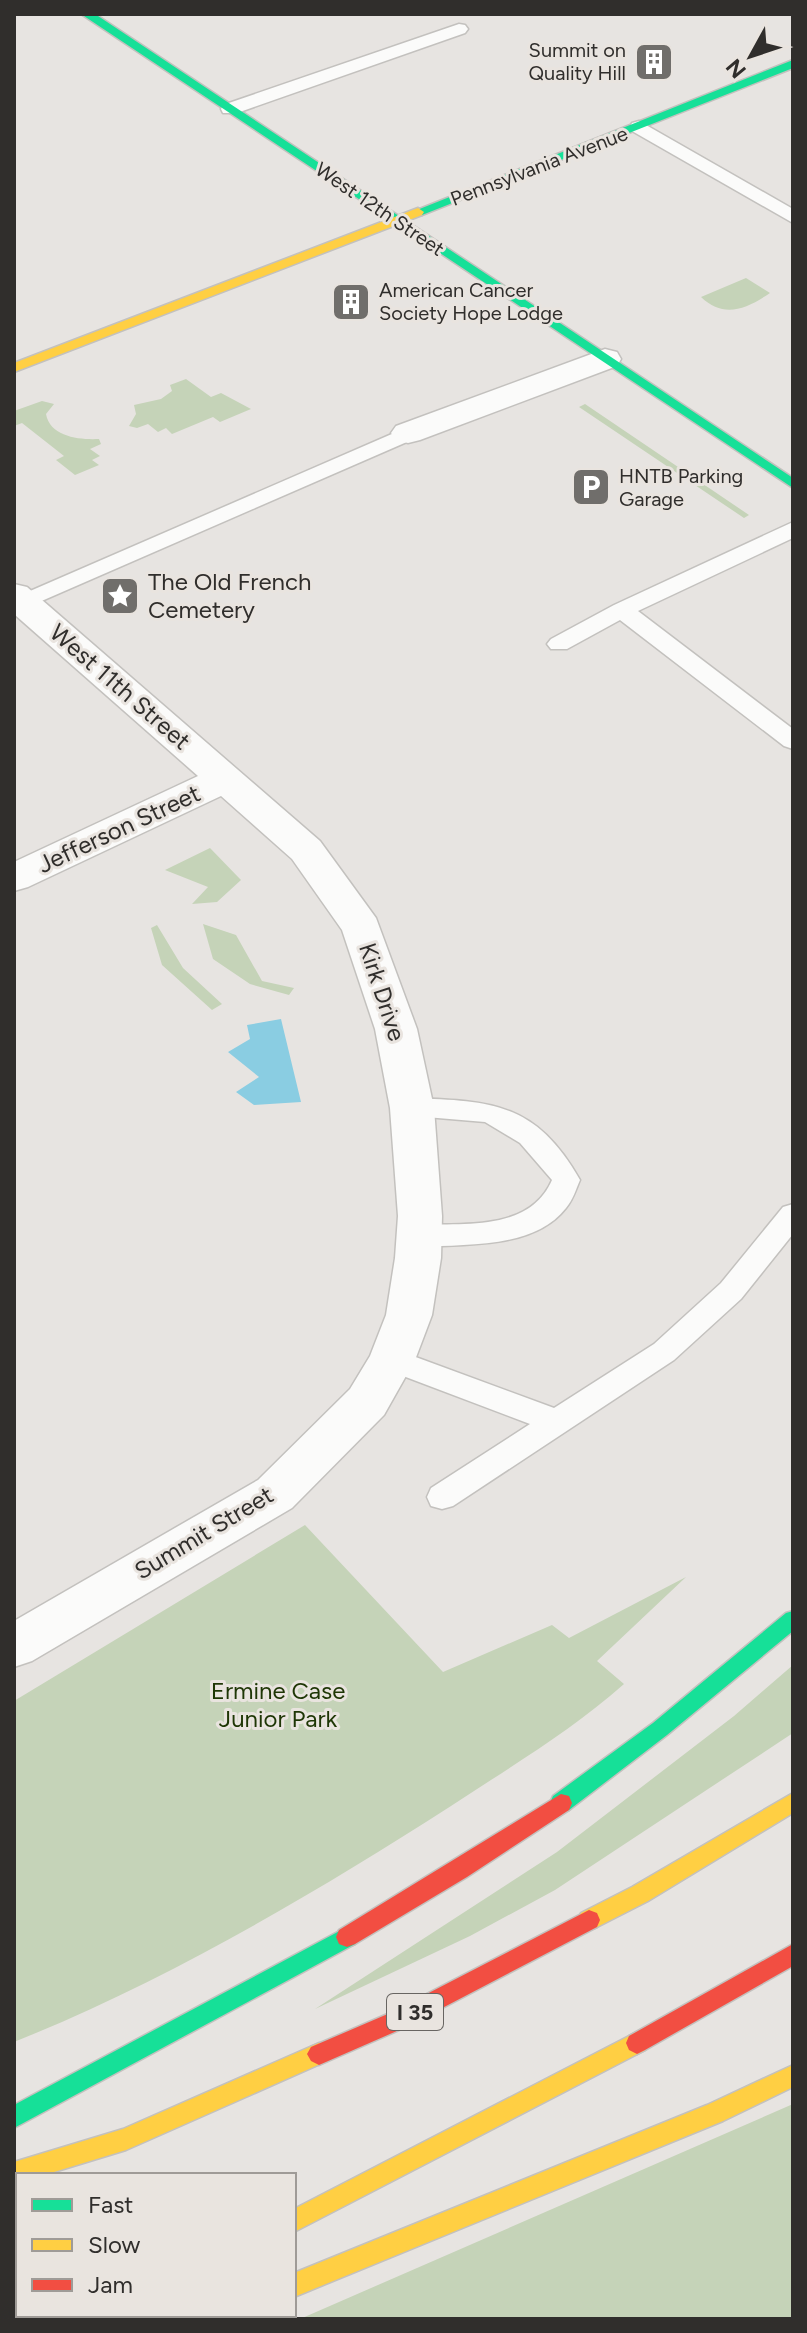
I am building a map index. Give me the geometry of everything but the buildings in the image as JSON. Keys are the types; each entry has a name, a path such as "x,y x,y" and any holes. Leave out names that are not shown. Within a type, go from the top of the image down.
{"main road":[{"name":"West 12th Street","path":"87,14 793,484"},
{"name":"Pennsylvania Avenue","path":"14,368 639,127 793,64"},
{"path":"14,2117 354,1933 521,1830 671,1721 793,1619"},
{"name":"I 35","path":"14,2173 126,2139 398,2020 640,1894 793,1802"},
{"path":"296,2220 622,2051 793,1954"},
{"path":"296,2284 715,2113 793,2076"}],"street":[{"path":"408,433 605,359"},
{"name":"West 11th Street","path":"17,601 225,779"},
{"name":"Jefferson Street","path":"14,878 225,779"},
{"name":"Kirk Drive","path":"225,779 306,850 362,928 396,1029 412,1108 419,1247"},
{"name":"Summit Street","path":"14,1646 275,1494 367,1402 392,1360 409,1315 419,1247"}],"lane":[{"path":"230,109 459,29"},
{"path":"639,127 793,217"},
{"path":"17,601 121,562 408,433"},
{"path":"559,644 622,610 793,529"},
{"path":"622,610 674,653 793,741"},
{"path":"412,1108 481,1111 512,1122 553,1158 566,1180 562,1196 549,1211 530,1222 510,1229 419,1247"},
{"path":"442,1497 664,1352 731,1291 793,1214"},
{"path":"392,1360 558,1422"}],"green space":[{"path":"746,278 770,293 744,307 727,310 701,297"},
{"path":"186,379 211,397 221,393 251,409 220,422 213,417 172,434 166,428 158,432 148,424 137,428 129,426 136,414 134,405 161,399 172,391 170,385"},
{"path":"42,401 54,404 46,414 53,428 75,438 99,439 101,444 90,449 100,456 92,460 99,465 75,475 56,460 64,456 22,423 14,426 14,411"},
{"path":"585,404 749,515 744,518 579,407"},
{"path":"210,848 241,880 217,902 192,904 208,887 165,870"},
{"path":"203,924 236,935 262,981 294,988 289,995 250,984 213,959"},
{"path":"157,925 183,968 222,1004 212,1010 162,965 151,928"},
{"name":"Ermine Case Junior Park","path":"305,1525 443,1672 552,1625 569,1638 686,1577 597,1661 624,1684 562,1733 399,1839 238,1934 128,1991 14,2042 14,1701"},
{"path":"793,1665 793,1733 555,1890 470,1936 315,2009 557,1852 734,1716"},
{"path":"793,2104 793,2319 300,2319"}],"water":[{"path":"281,1019 301,1102 254,1105 236,1092 259,1077 228,1052 250,1039 247,1025"}],"traffic: fast":[{"path":"87,14 793,484"},
{"path":"418,212 793,64"},
{"path":"561,1803 660,1729 793,1619"},
{"path":"14,2117 347,1937"}],"traffic: slow":[{"path":"14,368 418,212"},
{"path":"589,1920 640,1894 793,1802"},
{"path":"296,2220 637,2043"},
{"path":"14,2173 126,2139 319,2054"},
{"path":"296,2284 715,2113 793,2076"},
{"path":"92,2319 96,2317"}],"traffic: jam":[{"path":"347,1937 459,1870 561,1803"},
{"path":"319,2054 398,2020 589,1920"},
{"path":"637,2043 793,1954"},
{"path":"209,2319 214,2317"}],"place":[{"name":"Summit on Quality Hill","path":"654,62"},
{"name":"American Cancer Society Hope Lodge","path":"351,302"},
{"name":"HNTB Parking Garage","path":"591,487"},
{"name":"The Old French Cemetery","path":"120,596"}]}
